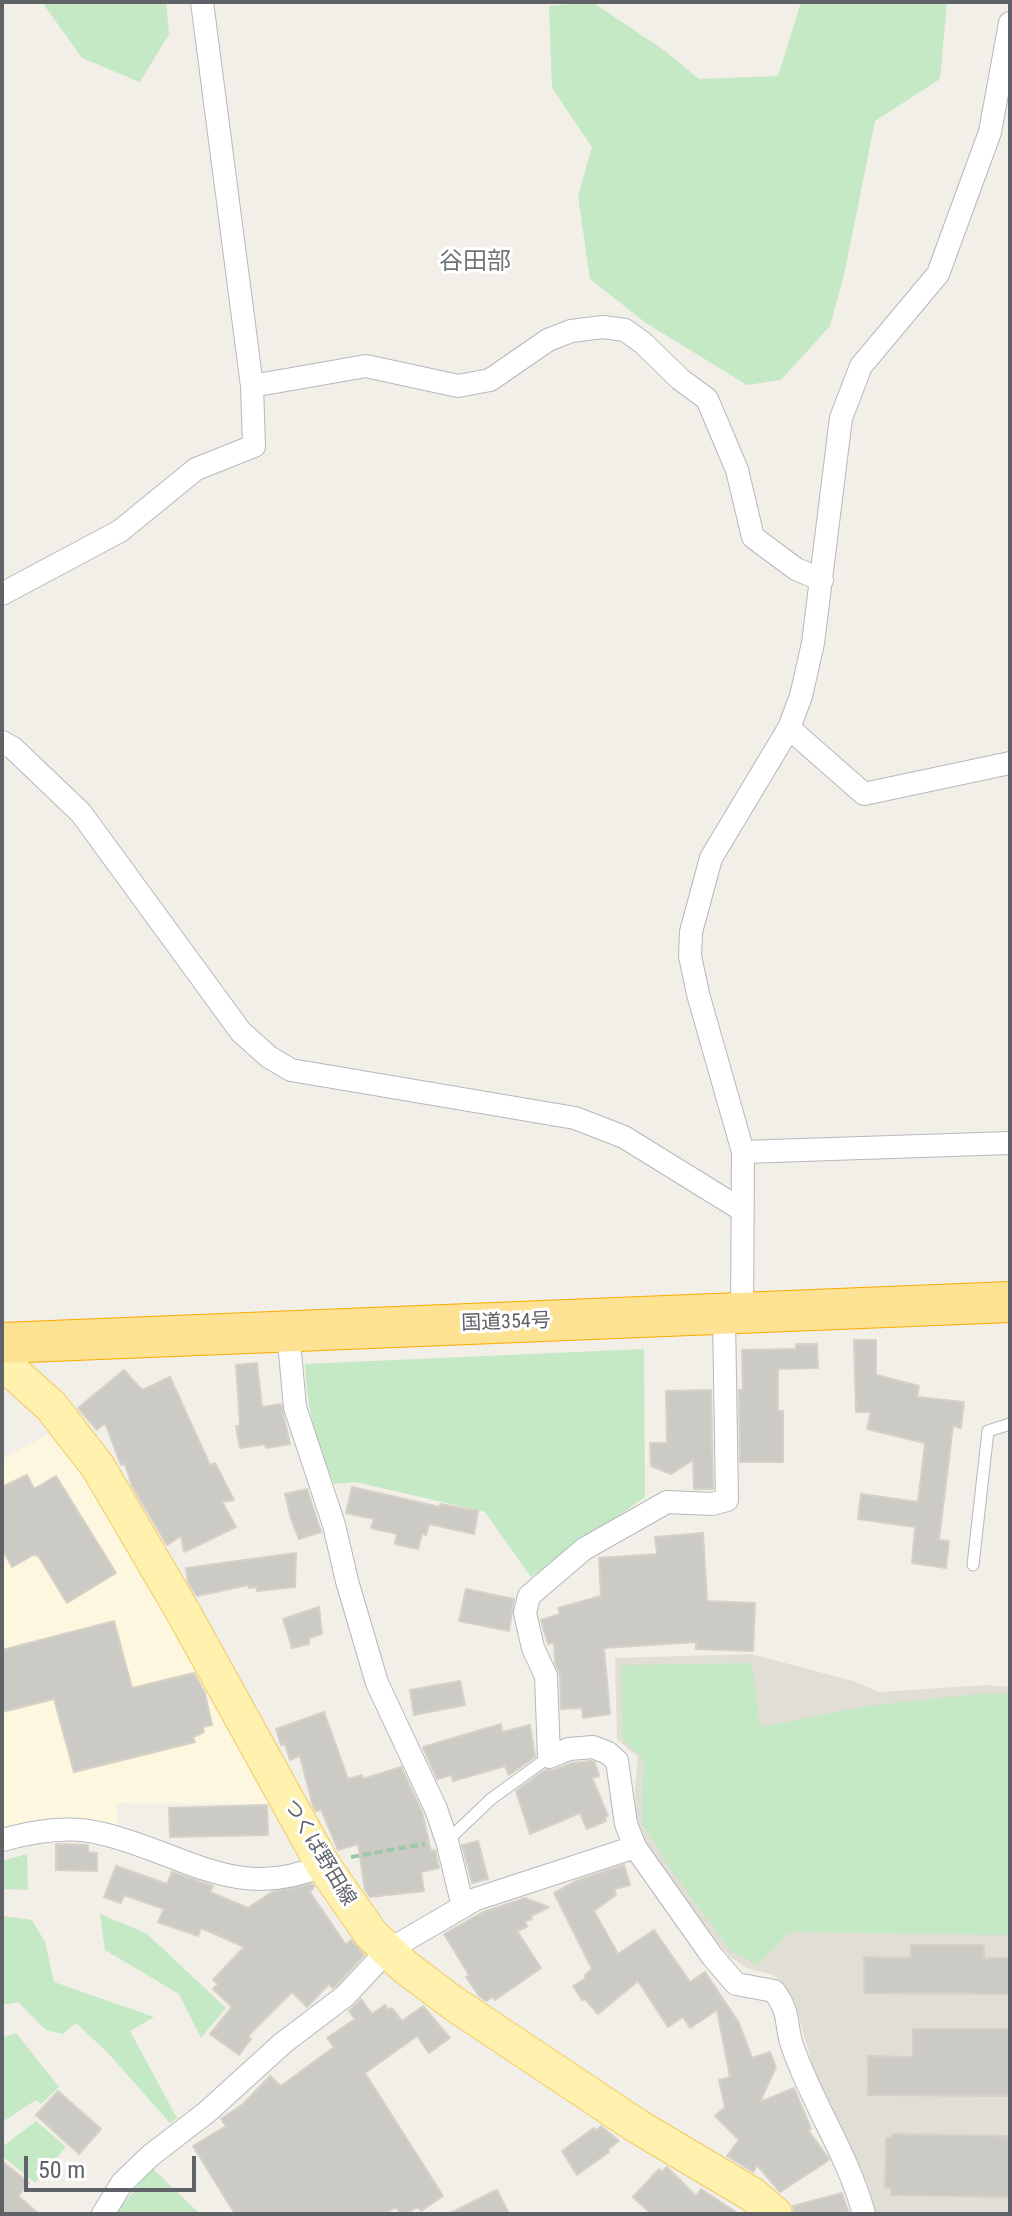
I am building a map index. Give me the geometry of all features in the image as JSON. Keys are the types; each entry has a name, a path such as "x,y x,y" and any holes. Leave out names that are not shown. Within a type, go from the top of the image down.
{"highway":[{"name":"国道354号","path":"2,1343 1010,1302"}],"main road":[{"name":"つくば野田線","path":"2,1362 51,1406 98,1467 183,1612 323,1865 360,1921 387,1951 453,2003 637,2126 753,2195 775,2214"}],"street":[{"path":"2,594 120,531 196,469 254,446 252,386 202,2"},
{"path":"864,2214 855,2181 792,2046 786,2008 774,1991 736,1984 712,1956 635,1847 626,1824 617,1761 593,1747 569,1749 549,1757 546,1676 533,1648 525,1613 529,1596 584,1549 667,1502 712,1504 727,1500 733,1315 742,1210 743,1152 698,994 690,956 691,932 711,858 789,728 801,696 813,643 841,418 861,366 938,274 990,132 1010,23"},
{"path":"252,386 366,366 458,386 490,380 548,340 571,331 603,327 625,330 707,399 737,470 753,537 796,569 822,580"},
{"path":"789,728 864,794 1010,763"},
{"path":"2,742 13,748 81,813 241,1032 280,1064 291,1070 575,1118 624,1137 742,1210"},
{"path":"743,1152 1010,1143"},
{"path":"288,1331 295,1407 334,1525 377,1683 436,1809 463,1907"},
{"path":"2,1840 57,1830 97,1832 166,1853 222,1876 244,1879 262,1880 308,1872 323,1865"},
{"path":"103,2214 122,2183 150,2156 207,2112 283,2043 345,1996 387,1951 476,1899 635,1847"}],"lane":[{"path":"973,1565 988,1431 1010,1424"},
{"path":"447,1841 491,1799 549,1757"}],"path":[{"path":"323,1865 361,1854 447,1841"}],"shaded area":[{"path":"53,1432 85,1472 274,1804 116,1803 118,1830 2,1832 2,1459"},
{"path":"751,1654 853,1681 879,1692 987,1685 1010,1687 1010,2214 876,2214 867,2183 814,2071 795,2003 781,1981 773,1975 747,1968 729,1956 682,1897 636,1826 638,1757 617,1739 615,1658"}],"green space":[{"path":"42,2 166,2 169,34 140,82 82,58"},
{"path":"592,2 665,51 699,79 778,76 801,2 947,2 940,79 875,121 844,275 830,326 781,380 747,385 646,323 590,279 578,196 592,147 552,88 549,6"},
{"path":"644,1349 645,1497 531,1577 485,1512 356,1482 334,1484 322,1455 310,1410 305,1364"},
{"path":"752,1663 760,1727 867,1706 987,1693 1010,1694 1010,1935 790,1932 757,1965 731,1951 672,1871 642,1824 643,1759 622,1738 621,1665"},
{"path":"27,1854 28,1890 2,1889 2,1861"},
{"path":"100,1914 146,1933 226,2008 201,2038 179,1994 105,1950"},
{"path":"2,1916 32,1920 45,1942 54,1982 154,2017 130,2031 177,2118 170,2123 108,2053 76,2023 63,2034 46,2030 18,2002 2,2005"},
{"path":"16,2033 59,2087 41,2104 36,2100 2,2122 2,2038"},
{"path":"36,2121 66,2147 35,2183 2,2156 2,2147"},
{"path":"152,2168 200,2214 115,2214"}],"building":[{"path":"854,1340 876,1340 876,1375 919,1386 917,1397 964,1402 961,1428 953,1426 939,1540 949,1541 946,1568 912,1563 915,1527 858,1519 861,1494 918,1502 925,1443 867,1429 871,1412 856,1412"},
{"path":"796,1344 817,1344 818,1368 778,1369 778,1411 783,1411 783,1462 740,1462 742,1350 796,1349"},
{"path":"257,1363 262,1407 281,1404 290,1444 240,1448 236,1426 240,1426 236,1365"},
{"path":"124,1370 142,1390 170,1377 210,1465 215,1463 234,1500 222,1502 236,1527 184,1552 181,1536 167,1545 132,1486 125,1464 121,1465 105,1423 97,1430 78,1408"},
{"path":"711,1390 713,1489 694,1489 693,1460 671,1474 651,1466 650,1443 667,1443 666,1391"},
{"path":"27,1475 34,1489 56,1476 116,1573 67,1603 39,1557 35,1554 12,1567 2,1549 2,1487"},
{"path":"352,1487 440,1507 440,1504 478,1511 474,1534 429,1524 426,1535 422,1533 418,1549 395,1544 397,1534 371,1528 374,1519 346,1513"},
{"path":"307,1489 321,1532 299,1539 285,1494"},
{"path":"703,1533 707,1601 755,1603 753,1651 696,1649 696,1642 604,1648 610,1714 583,1718 582,1708 561,1709 560,1675 555,1663 554,1642 548,1644 541,1620 560,1614 558,1608 601,1596 599,1558 657,1554 655,1537"},
{"path":"296,1553 295,1587 257,1591 257,1587 249,1588 248,1585 197,1596 188,1582 186,1568"},
{"path":"466,1589 514,1599 509,1631 459,1621"},
{"path":"319,1607 322,1634 309,1638 309,1644 292,1648 283,1619"},
{"path":"114,1621 132,1688 194,1673 205,1693 212,1725 203,1727 204,1732 193,1737 195,1742 74,1772 54,1699 2,1712 2,1650"},
{"path":"460,1681 465,1705 414,1715 410,1690"},
{"path":"324,1712 348,1779 362,1775 363,1779 401,1767 422,1812 431,1851 435,1850 439,1868 421,1872 424,1891 370,1897 365,1890 358,1844 338,1850 321,1809 316,1811 313,1806 300,1756 290,1760 276,1729"},
{"path":"501,1724 502,1732 530,1725 535,1757 509,1775 505,1766 453,1781 451,1775 437,1779 423,1747"},
{"path":"591,1761 595,1763 599,1776 592,1778 608,1816 605,1817 606,1821 587,1829 580,1813 530,1834 516,1791 545,1770"},
{"path":"267,1805 268,1835 170,1837 169,1808"},
{"path":"478,1841 488,1879 472,1883 462,1845"},
{"path":"56,1844 88,1845 88,1852 97,1853 97,1871 56,1870"},
{"path":"624,1865 630,1885 614,1889 616,1895 594,1911 618,1954 654,1930 690,1982 705,1972 739,2023 752,2058 770,2052 776,2067 760,2102 794,2088 811,2129 808,2130 829,2160 780,2192 757,2165 753,2172 727,2156 739,2140 715,2116 725,2107 719,2080 730,2077 717,2010 690,2028 683,2017 668,2027 638,1981 598,2014 585,1999 582,2000 573,1986 585,1979 592,1969 554,1893 576,1881"},
{"path":"116,1866 167,1884 172,1872 213,1886 210,1892 248,1908 272,1892 312,1884 314,1887 310,1892 346,1945 351,1940 364,1955 336,1986 332,1988 329,1984 307,2007 292,1992 248,2036 251,2039 239,2055 210,2034 232,2007 213,1989 218,1984 213,1980 244,1947 201,1928 198,1936 158,1922 164,1909 124,1895 121,1903 104,1897"},
{"path":"525,1898 549,1907 531,1916 532,1919 525,1921 527,1927 517,1931 541,1968 495,2000 493,1997 486,2001 466,1977 469,1975 444,1934 483,1912"},
{"path":"911,1945 984,1945 984,1958 1010,1958 1010,1994 864,1993 864,1957 911,1958"},
{"path":"361,1999 372,2014 385,2005 388,2010 392,2008 402,2021 423,2006 450,2038 429,2053 417,2036 365,2073 443,2196 421,2211 418,2207 406,2214 401,2214 396,2207 384,2214 235,2214 193,2146 226,2126 221,2119 243,2104 270,2076 281,2086 334,2047 327,2038 355,2019 349,2011"},
{"path":"913,2029 1010,2029 1010,2096 868,2095 868,2056 913,2057"},
{"path":"58,2091 101,2129 79,2154 36,2115"},
{"path":"601,2126 619,2141 577,2175 562,2151"},
{"path":"892,2134 1010,2136 1010,2197 891,2195 891,2188 885,2188 886,2138 892,2137"},
{"path":"2,2161 29,2183 18,2196 39,2214 2,2214"},
{"path":"667,2167 696,2196 701,2189 739,2214 651,2214 633,2197 659,2169 662,2172"},
{"path":"497,2190 509,2214 448,2214"},
{"path":"842,2193 849,2214 794,2214 793,2206"}],"district":[{"name":"谷田部","path":"475,263"}]}
